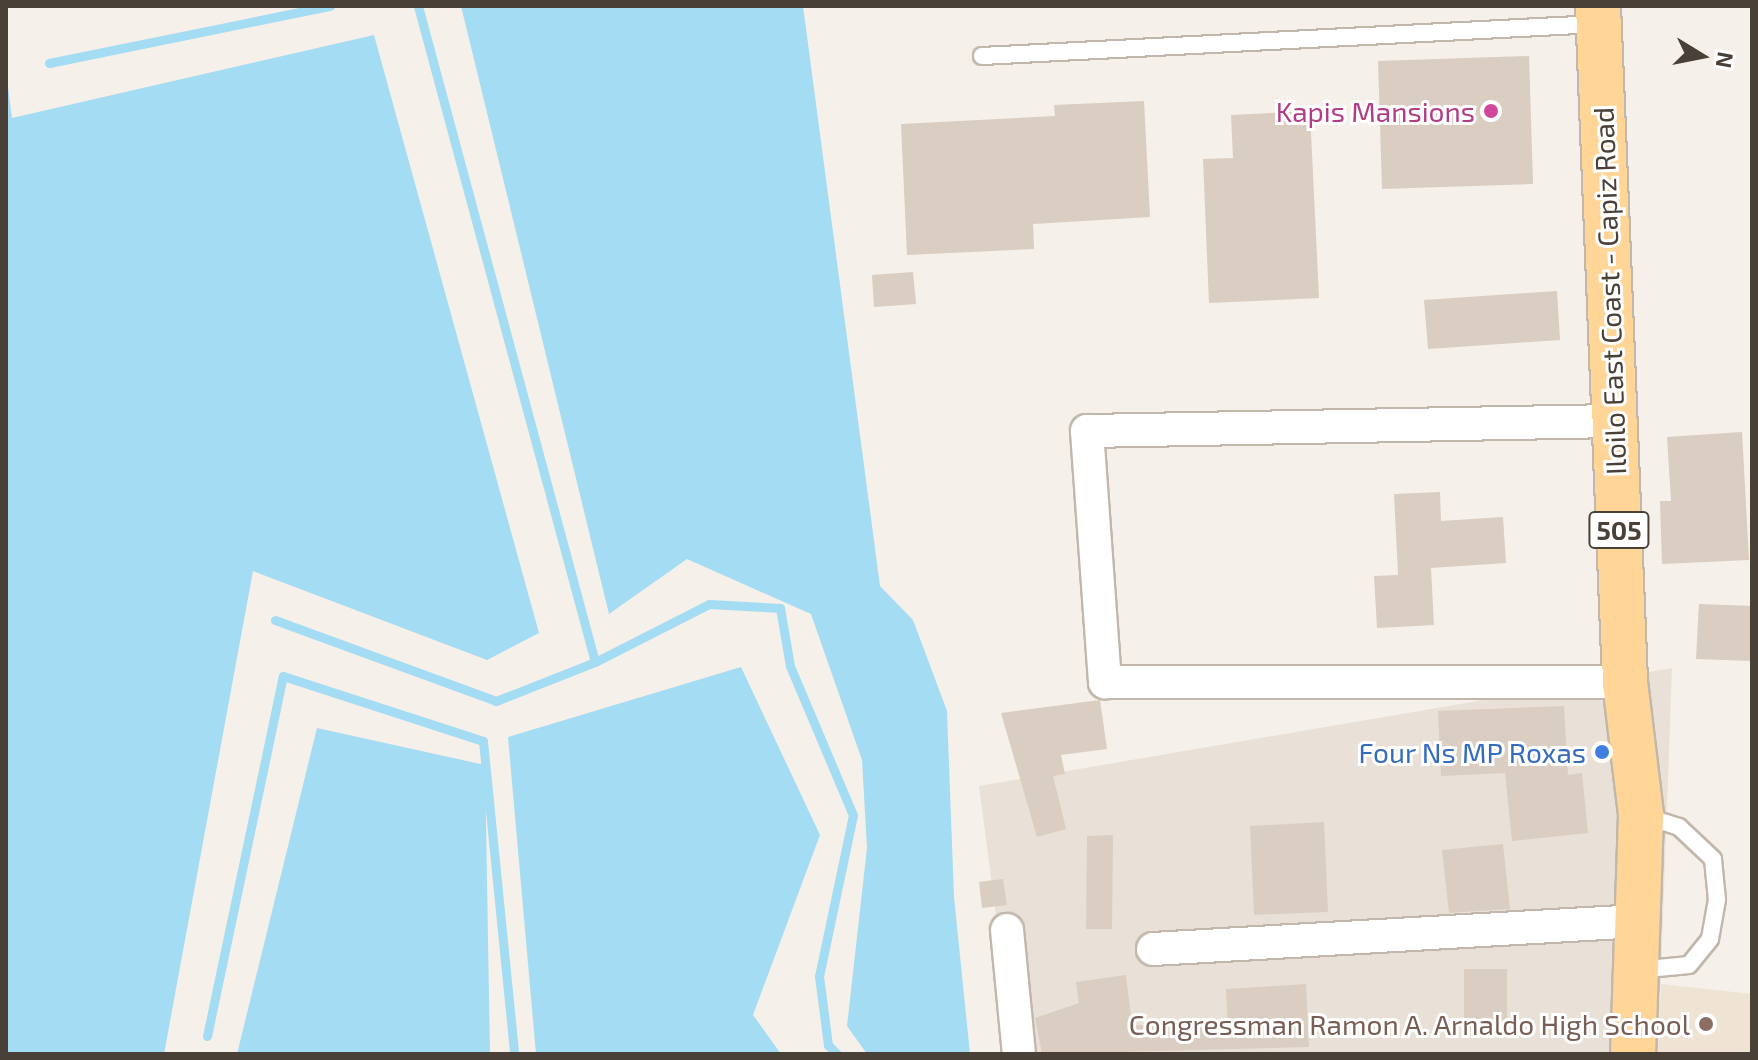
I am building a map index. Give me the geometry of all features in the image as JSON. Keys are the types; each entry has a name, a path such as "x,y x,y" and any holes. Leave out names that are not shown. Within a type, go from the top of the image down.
{"main road":[{"name":"Iloilo East Coast - Capiz Road","path":"1598,15 1625,682 1641,815 1640,921 1633,1054"}],"street":[{"path":"1614,421 1087,431 1105,682 1625,682"},
{"path":"1153,949 1640,921"},
{"path":"1007,930 1019,1054"}],"lane":[{"path":"982,56 1598,15"},
{"path":"1638,970 1689,965 1710,939 1717,900 1713,859 1679,827 1641,815"}],"shaded area":[{"path":"1672,668 1658,1054 1014,1054 979,786"},
{"name":"Congressman Ramon A. Arnaldo High School","path":"1661,984 1752,994 1752,1054 1658,1054"}],"water":[{"path":"461,6 803,6 880,586 913,620 947,711 954,897 970,1054 867,1054 847,1026 867,848 862,760 811,614 687,559 609,614"},
{"path":"374,35 539,633 487,660 253,571 164,1054 6,1054 6,71 12,118"},
{"path":"741,667 820,835 753,1015 781,1054 536,1054 508,737"},
{"path":"317,728 485,765 490,1054 237,1054"}],"building":[{"path":"1529,56 1533,184 1382,189 1378,61"},
{"path":"1144,101 1150,217 1033,224 1034,249 907,255 901,124 1055,116 1054,105"},
{"path":"1310,111 1319,298 1209,303 1203,159 1233,158 1231,115"},
{"path":"913,272 916,304 874,307 872,275"},
{"path":"1557,291 1560,340 1428,349 1424,300"},
{"path":"1742,432 1749,560 1662,564 1660,501 1671,501 1667,437"},
{"path":"1440,492 1441,521 1503,517 1506,563 1431,568 1434,625 1377,628 1374,576 1398,575 1394,494"},
{"path":"1699,604 1752,606 1752,661 1696,659"},
{"path":"1100,700 1107,749 1061,755 1065,774 1053,776 1066,829 1037,837 1001,713"},
{"path":"1564,706 1568,775 1582,773 1588,833 1512,841 1505,773 1441,776 1438,711"},
{"path":"1324,822 1328,912 1254,915 1250,826"},
{"path":"1113,835 1112,929 1086,929 1087,836"},
{"path":"1503,844 1510,909 1449,913 1442,850"},
{"path":"1003,879 1007,905 982,908 979,882"},
{"path":"1464,969 1507,969 1507,1032 1464,1032"},
{"path":"1126,975 1132,1025 1228,1029 1226,989 1306,984 1309,1047 1042,1054 1035,1018 1079,1003 1076,982"}],"waterway":[{"path":"49,63 330,6"},
{"path":"418,6 595,662 709,604 780,608 790,666 853,815 819,976 828,1045 837,1054"},
{"path":"275,620 496,701 595,662"},
{"path":"207,1036 283,676 483,741 514,1054"}],"place":[{"name":"Kapis Mansions","path":"1491,111"},
{"name":"Four Ns MP Roxas","path":"1602,752"},
{"name":"Congressman Ramon A. Arnaldo High School","path":"1706,1024"}]}
